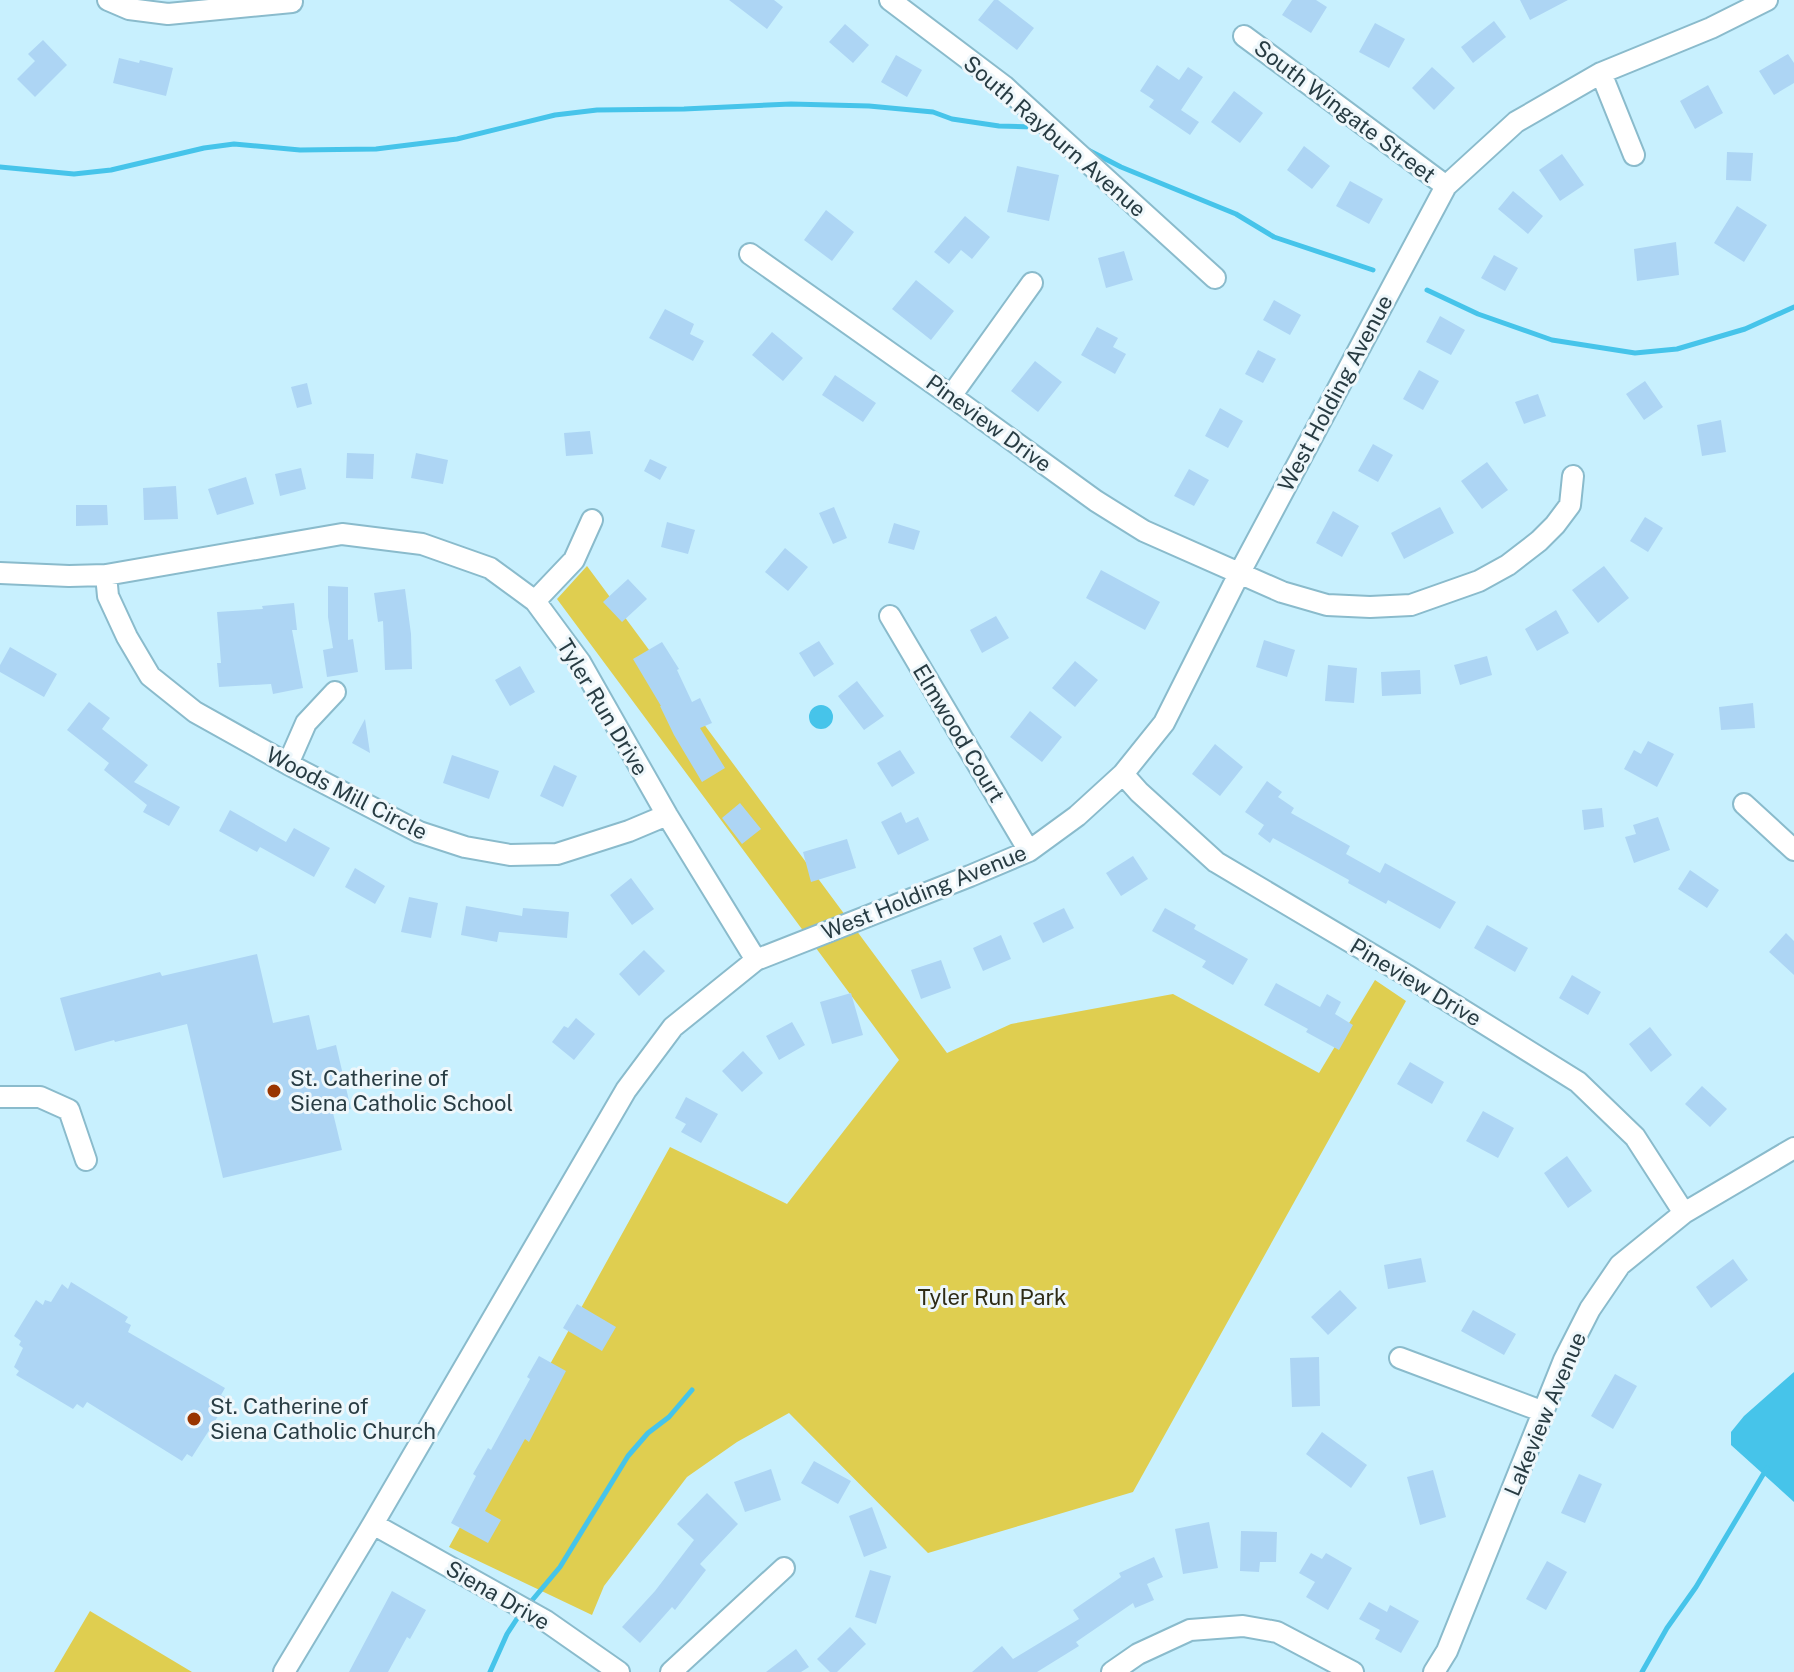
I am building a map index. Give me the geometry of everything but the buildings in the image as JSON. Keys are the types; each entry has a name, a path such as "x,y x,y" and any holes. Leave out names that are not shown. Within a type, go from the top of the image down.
{"street":[{"path":"108,0 129,9 168,14 292,2"},
{"name":"South Rayburn Avenue","path":"890,0 1004,86 1215,278"},
{"name":"West Holding Avenue","path":"284,1672 626,1090 673,1027 756,960 1029,851 1077,816 1123,774 1164,723 1239,574 1446,186 1516,122 1601,73 1711,28 1767,0"},
{"name":"South Wingate Street","path":"1244,36 1446,186"},
{"path":"1601,73 1634,155"},
{"name":"Pineview Drive","path":"750,254 1096,501 1144,531 1282,592 1327,605 1411,605 1479,581 1508,565 1555,525 1570,505 1573,476"},
{"path":"951,396 1032,283"},
{"path":"535,601 574,560 592,520"},
{"name":"Tyler Run Drive","path":"0,573 106,575 342,534 422,544 490,568 535,601 580,662 667,815 756,960"},
{"name":"Woods Mill Circle","path":"106,575 108,596 150,676 195,712 419,832 465,847 510,855 557,854 667,815"},
{"name":"Elmwood Court","path":"890,616 1029,851"},
{"path":"288,764 306,723 335,692"},
{"name":"Pineview Drive","path":"1123,774 1216,862 1578,1082 1635,1137 1684,1213"},
{"path":"1744,804 1794,850"},
{"path":"0,1097 40,1097 69,1110 86,1160"},
{"name":"Lakeview Avenue","path":"1434,1672 1447,1651 1570,1347 1590,1309 1620,1265 1684,1213 1794,1148"},
{"path":"1400,1358 1544,1412"},
{"name":"Siena Drive","path":"373,1524 546,1621 619,1672"},
{"path":"671,1672 784,1568"},
{"path":"1112,1672 1138,1654 1190,1630 1243,1626 1277,1632 1353,1672"}],"green space":[{"name":"Tyler Run Park","path":"587,566 947,1053 1011,1024 1173,994 1319,1073 1375,980 1406,1001 1133,1492 928,1553 789,1413 737,1442 687,1477 604,1586 592,1615 449,1547 670,1147 787,1204 899,1060 557,599"},
{"path":"90,1611 192,1672 54,1672"}],"water":[{"path":"821,705 830,708 833,717 830,726 821,729 812,726 809,717 812,708"},
{"path":"1794,1372 1794,1502 1731,1445 1731,1432 1744,1416"}],"waterway":[{"path":"0,167 74,174 111,170 234,144 300,150 376,149 457,139 555,115 597,110 791,104 869,106 933,112 952,119 999,126 1034,127"},
{"path":"1088,150 1121,167 1236,214 1274,237 1373,270"},
{"path":"1427,290 1478,314 1552,340 1635,353 1677,349 1745,329 1794,307"},
{"path":"529,1604 560,1567 628,1456 692,1390"},
{"path":"1642,1672 1767,1468"},
{"path":"490,1672 507,1634 522,1611"}],"place":[{"name":"St. Catherine of Siena Catholic School","path":"274,1091"},
{"name":"St. Catherine of Siena Catholic Church","path":"194,1419"}]}
